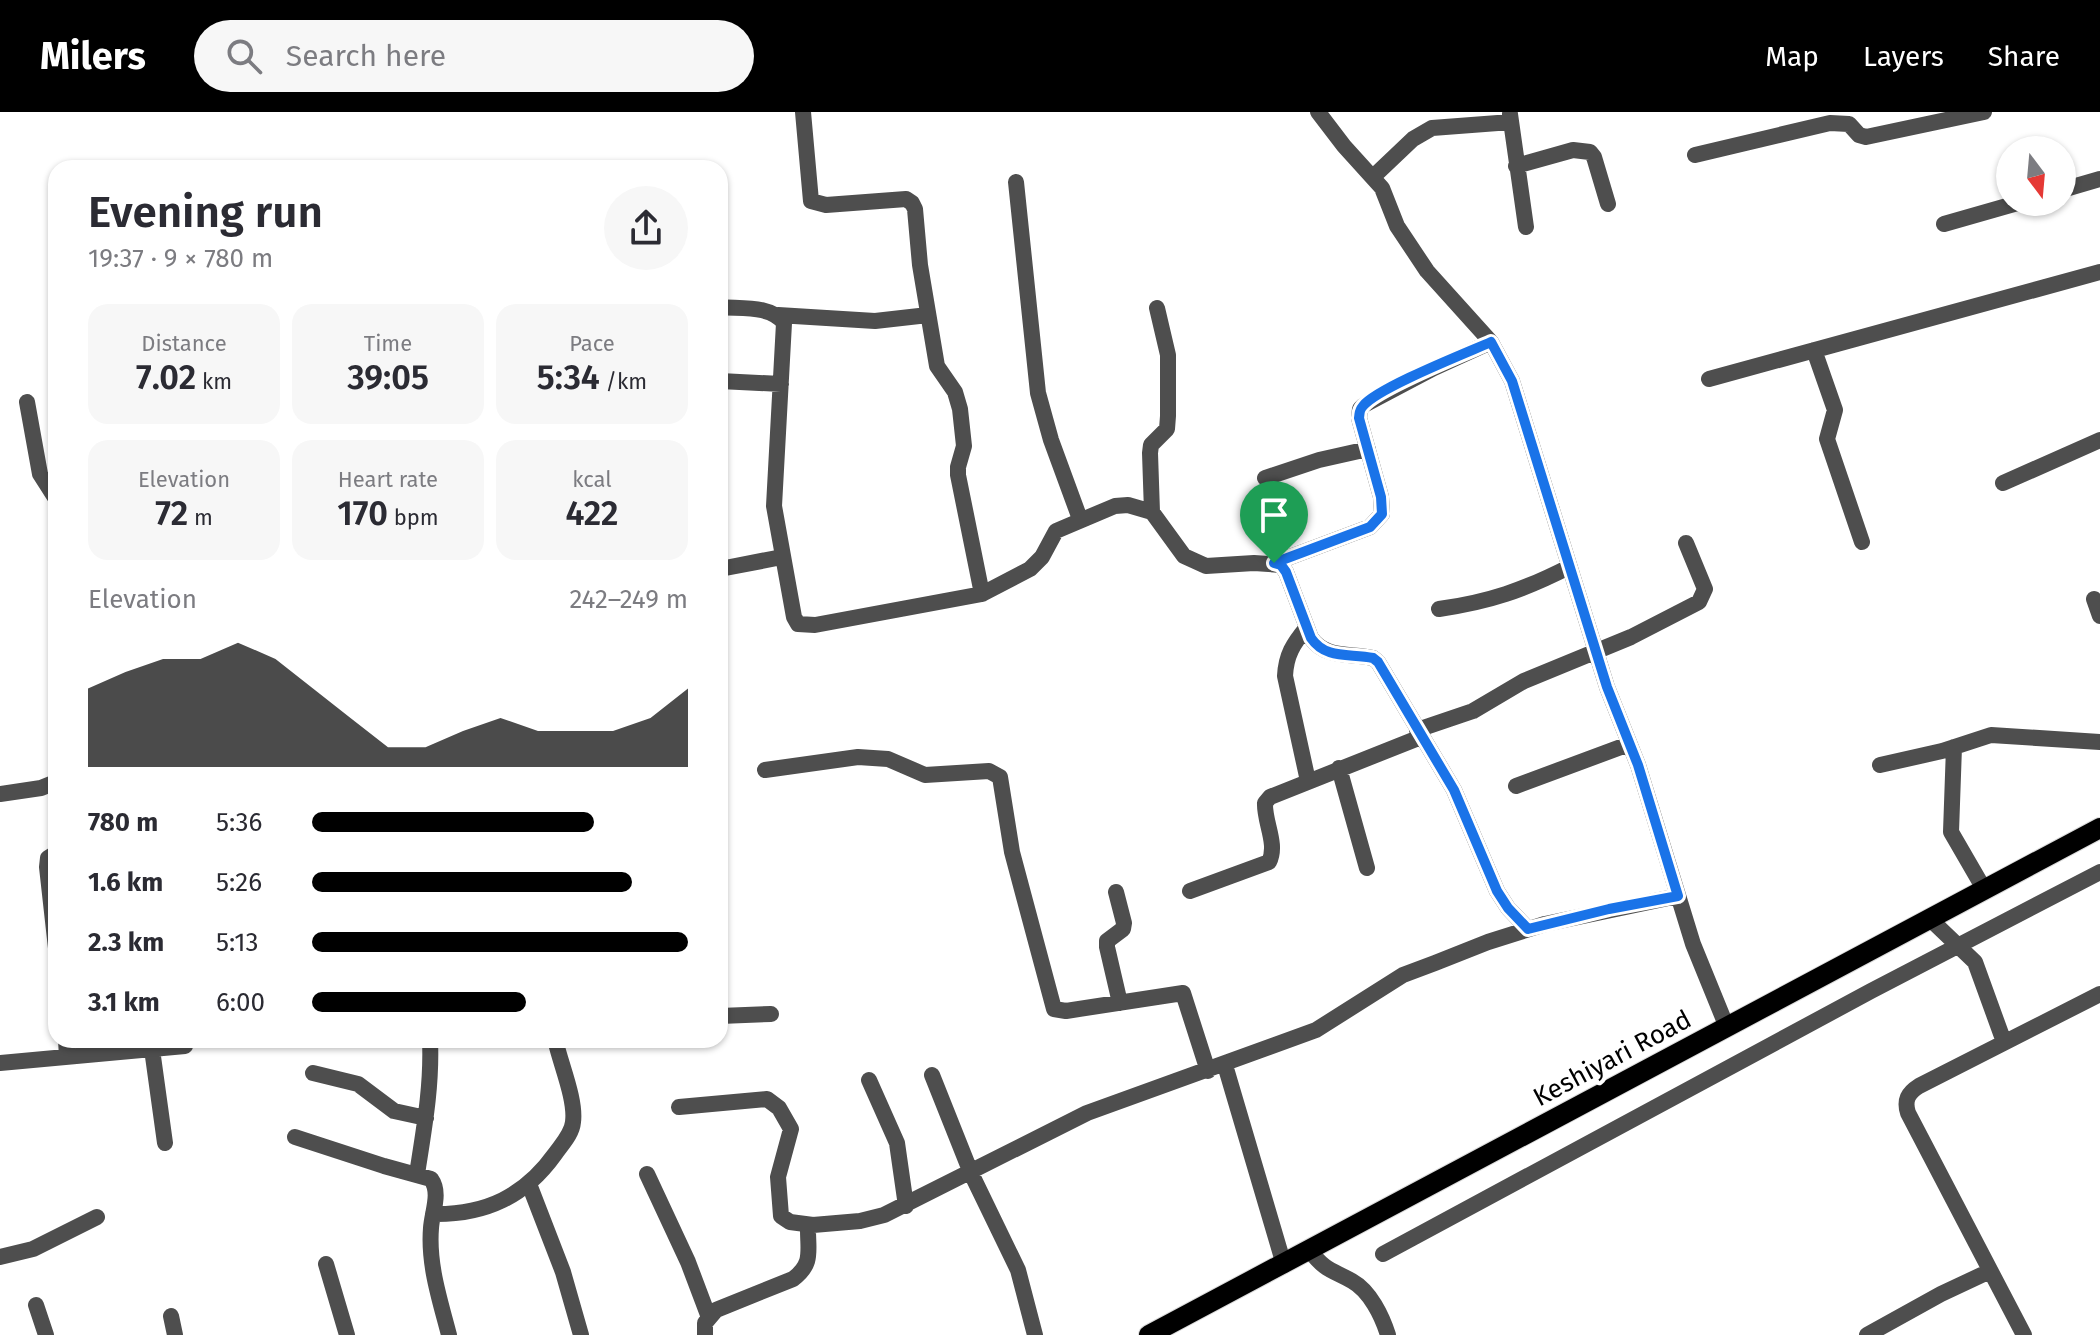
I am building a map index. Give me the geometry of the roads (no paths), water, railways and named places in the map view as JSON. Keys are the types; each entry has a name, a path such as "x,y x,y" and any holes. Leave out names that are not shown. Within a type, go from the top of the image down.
{"main road":[{"name":"Keshiyari Road","path":"1149,1335 2100,828"}],"street":[{"path":"803,112 811,201 826,205 906,199 912,203 937,366 955,392 960,409 964,446 958,475 982,594"},
{"path":"1318,112 1385,193 1397,226 1427,271 1491,342 1512,381 1617,719 1655,816 1693,944 1726,1025"},
{"path":"1695,155 1830,123 1849,124 1859,135 1866,137 1984,112"},
{"path":"1373,177 1413,139 1432,128 1510,117 1526,227"},
{"path":"1516,166 1573,150 1590,152 1608,204"},
{"path":"2076,186 2100,179"},
{"path":"1016,182 1038,393 1051,440 1080,519"},
{"path":"1944,224 1996,209"},
{"path":"1709,379 2100,272"},
{"path":"728,308 778,315 875,321 928,315"},
{"path":"1157,308 1168,355 1168,416 1167,429 1151,445 1152,512 1184,556 1206,566 1274,563 1377,522 1383,506 1359,418 1360,409 1369,400 1491,342"},
{"path":"778,315 784,323 784,335 774,485 782,557 798,624 806,626 982,594 1030,569 1042,557 1056,531 1080,519 1115,506 1128,505 1152,512"},
{"path":"1814,350 1835,410 1827,439 1862,542"},
{"path":"728,381 781,384"},
{"path":"27,402 38,466 48,484"},
{"path":"2003,483 2100,440"},
{"path":"1265,478 1319,460 1368,449"},
{"path":"1190,891 1269,862 1272,847 1265,803 1281,791 1473,711 1524,681 1631,637 1699,602 1705,589 1686,543"},
{"path":"728,567 782,557"},
{"path":"1274,563 1281,565 1286,572 1317,647 1325,652 1366,656 1378,662 1454,790 1497,891 1528,929"},
{"path":"1439,609 1511,595 1569,567"},
{"path":"2094,599 2100,616"},
{"path":"1307,627 1290,650 1285,676 1308,781"},
{"path":"1880,765 1999,734 2100,742"},
{"path":"1516,786 1629,744"},
{"path":"1954,747 1951,832 1984,889"},
{"path":"765,770 858,757 888,759 925,775 997,773 1012,852 1054,1009 1066,1011 1183,993 1208,1071"},
{"path":"1339,768 1367,868"},
{"path":"0,794 48,785"},
{"path":"1383,1254 1857,998 2100,872"},
{"path":"1116,892 1124,923 1123,929 1107,941 1107,947 1120,1003"},
{"path":"679,1107 767,1099 774,1102 791,1129 778,1177 781,1216 790,1222 813,1225 860,1221 906,1206 1087,1113 1316,1030 1403,975 1528,929 1678,896"},
{"path":"1929,918 1975,962 2004,1042"},
{"path":"2024,1335 1905,1104 1908,1095 1919,1086 2100,994"},
{"path":"728,1016 771,1014"},
{"path":"0,1063 66,1048"},
{"path":"152,1048 165,1143"},
{"path":"417,1174 432,1071 431,1048"},
{"path":"433,1214 452,1215 514,1196 539,1176 566,1138 574,1120 557,1048"},
{"path":"1225,1065 1284,1265"},
{"path":"313,1073 358,1084 394,1111 426,1118"},
{"path":"932,1075 971,1173 1018,1270 1035,1335"},
{"path":"869,1080 897,1143 906,1206"},
{"path":"295,1137 417,1174 431,1179 435,1184 432,1265 449,1335"},
{"path":"647,1174 688,1262 708,1315"},
{"path":"529,1184 563,1272 581,1335"},
{"path":"0,1257 33,1249 97,1217"},
{"path":"705,1335 708,1315 793,1279 803,1271 808,1262 808,1230 813,1225"},
{"path":"1310,1251 1323,1267 1353,1281 1362,1289 1388,1335"},
{"path":"326,1264 347,1335"},
{"path":"1867,1335 1990,1271"},
{"path":"36,1305 46,1335"},
{"path":"171,1316 175,1335"}]}
